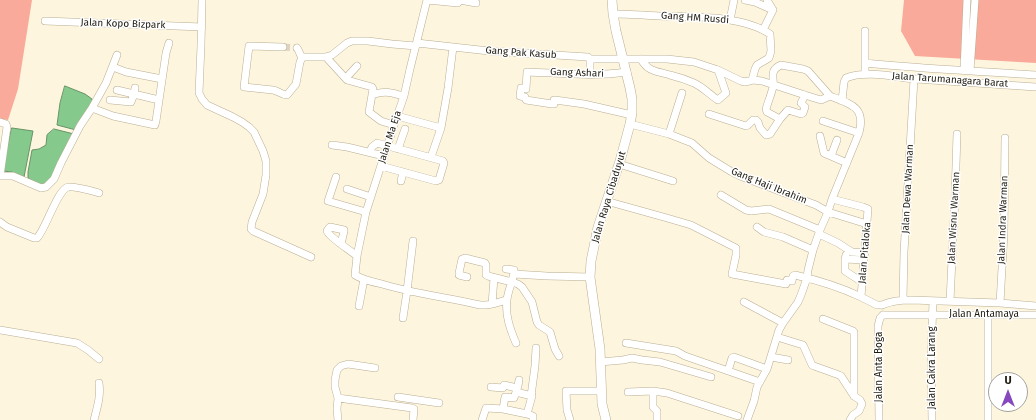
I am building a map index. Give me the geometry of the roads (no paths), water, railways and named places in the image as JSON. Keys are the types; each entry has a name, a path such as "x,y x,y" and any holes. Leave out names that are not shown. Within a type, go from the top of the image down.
{"main road":[{"name":"Jalan Raya Cibaduyut","path":"606,420 602,404 600,349 590,277 591,261 598,226 619,164 631,119 632,99 613,14 612,0"}],"street":[{"path":"202,0 199,93 207,105 242,122 254,132 266,161 266,175 263,194 252,222 251,229 311,256"},
{"path":"427,0 458,3 460,0 476,3"},
{"name":"Jalan Ma Eja","path":"364,279 357,276 355,273 366,212 404,96 427,0"},
{"path":"730,20 734,0"},
{"path":"745,0 755,1 773,10"},
{"path":"767,0 773,10"},
{"path":"967,70 970,31 975,12 975,1 967,1 970,31"},
{"path":"752,80 755,69 758,65 767,60 770,53 770,34 763,30 773,10"},
{"path":"967,11 975,12"},
{"name":"Gang HM Rusdi","path":"613,14 684,16 730,20 763,30"},
{"name":"Jalan Kopo Bizpark","path":"45,21 202,27"},
{"path":"865,31 865,74"},
{"name":"Gang Pak Kasub","path":"326,57 352,41 368,41 392,44 588,57 590,59 667,59 694,62 718,70 741,81 762,81 821,100 830,96"},
{"path":"92,108 112,116 154,124 156,121 166,53 169,43"},
{"path":"283,47 248,46 244,87 276,90 283,95 287,95 297,81 300,62 303,57"},
{"path":"431,157 441,128 453,47"},
{"path":"296,48 299,54 303,57 326,57 347,78 372,87 373,89 369,112 381,121 394,124"},
{"path":"0,122 6,124 7,127 0,176 10,176 44,188 54,179 80,126 106,84 117,55"},
{"path":"590,59 590,75"},
{"path":"641,59 644,64 652,70 670,74 695,83 718,100 726,93 718,70"},
{"name":"Jalan Tarumanagara Barat","path":"865,63 1036,75"},
{"path":"747,420 760,382 767,370 783,323 798,302 807,278 813,250 862,124 858,111 854,106 830,96 808,71 781,65 777,67 772,76 774,85 766,111 780,119"},
{"path":"347,78 357,66"},
{"path":"890,76 891,66"},
{"path":"113,67 126,72 162,79"},
{"name":"Gang Ashari","path":"527,72 590,75 607,75 626,72"},
{"name":"Gang Haji Ibrahim","path":"527,72 526,89 521,88 520,96 525,97 526,100 552,104 554,104 554,100 584,104 631,119 692,143 709,158 732,172 816,205 828,212 867,224"},
{"name":"Jalan Tarumanagara Barat","path":"842,101 844,82 846,78 865,74 914,79 1036,87"},
{"name":"Jalan Dewa Warman","path":"903,300 904,252 914,79"},
{"path":"117,90 135,91 159,100"},
{"path":"110,100 129,103 132,101 135,91"},
{"path":"372,95 386,92 404,96"},
{"path":"669,134 682,93"},
{"path":"709,114 746,126 752,120 756,120 766,135 770,134 788,110 801,114 803,113 805,107 801,103 805,96"},
{"path":"397,116 441,128"},
{"path":"823,121 859,133"},
{"path":"398,149 405,129"},
{"name":"Jalan Wisnu Warman","path":"950,301 957,134"},
{"path":"820,136 825,154 846,163"},
{"name":"Jalan Indra Warman","path":"1000,303 1004,233 1005,138"},
{"path":"830,156 837,140"},
{"path":"370,152 372,147 377,144 444,161 438,181 381,166"},
{"path":"332,145 384,156"},
{"path":"619,164 673,182"},
{"path":"400,181 403,172"},
{"path":"336,177 328,201 366,212"},
{"path":"0,222 9,228 37,238 57,201 66,188 74,187 99,193"},
{"path":"347,189 371,196"},
{"path":"721,195 746,210 751,211 769,209 820,232 838,242 848,250 864,257"},
{"name":"Jalan Pitaloka","path":"832,199 869,210 861,296 877,305 882,305"},
{"path":"606,202 691,225 736,248 732,274 786,284 787,280 792,281 793,276 795,275 861,296"},
{"path":"757,227 764,232 782,237 813,250"},
{"path":"402,318 413,240"},
{"path":"341,244 357,256"},
{"path":"848,250 845,259 845,271 862,282"},
{"path":"845,259 864,257"},
{"path":"467,277 459,275 462,259 465,258 485,263 486,275 518,284 522,287 532,302 537,322 550,332 555,349 559,356"},
{"path":"506,269 514,270 507,300 507,315 516,343"},
{"path":"514,274 590,277"},
{"path":"492,304 494,278"},
{"path":"359,306 364,279 407,291 480,305 487,305 507,300"},
{"name":"Jalan Antamaya","path":"882,305 892,301 903,300 1000,303 1036,306"},
{"path":"932,315 933,301"},
{"path":"744,302 783,323"},
{"path":"882,305 883,315"},
{"path":"988,314 988,420"},
{"name":"Jalan Antamaya","path":"883,315 1036,315"},
{"name":"Jalan Anta Boga","path":"879,420 878,326 880,318 883,315"},
{"name":"Jalan Cakra Larang","path":"932,315 932,420"},
{"path":"823,319 854,332 854,396"},
{"path":"0,330 77,343 99,359"},
{"path":"777,337 803,345 812,365 839,374 854,396 860,400 862,404 859,411 853,415 850,420"},
{"path":"626,342 676,351 685,356 760,382"},
{"path":"527,414 532,396 536,348"},
{"path":"728,371 734,356 767,370"},
{"path":"771,357 788,360"},
{"path":"600,362 632,358 660,362 711,377"},
{"path":"338,420 338,398 335,387 337,370 341,366 348,364 375,368"},
{"path":"503,409 506,397 514,398 519,380"},
{"path":"94,420 100,392 99,383"},
{"path":"492,386 503,388 504,384 531,396"},
{"path":"570,420 567,410 566,391 602,391"},
{"path":"628,392 653,391 675,396 738,416"},
{"path":"653,391 653,407 657,412 657,420"},
{"path":"398,397 439,403"},
{"path":"338,398 412,408 414,409 413,420"},
{"path":"417,420 418,401"},
{"path":"482,420 486,408 503,409 527,414 533,416 533,420"}],"tunnel":[{"path":"283,47 297,48"}]}
